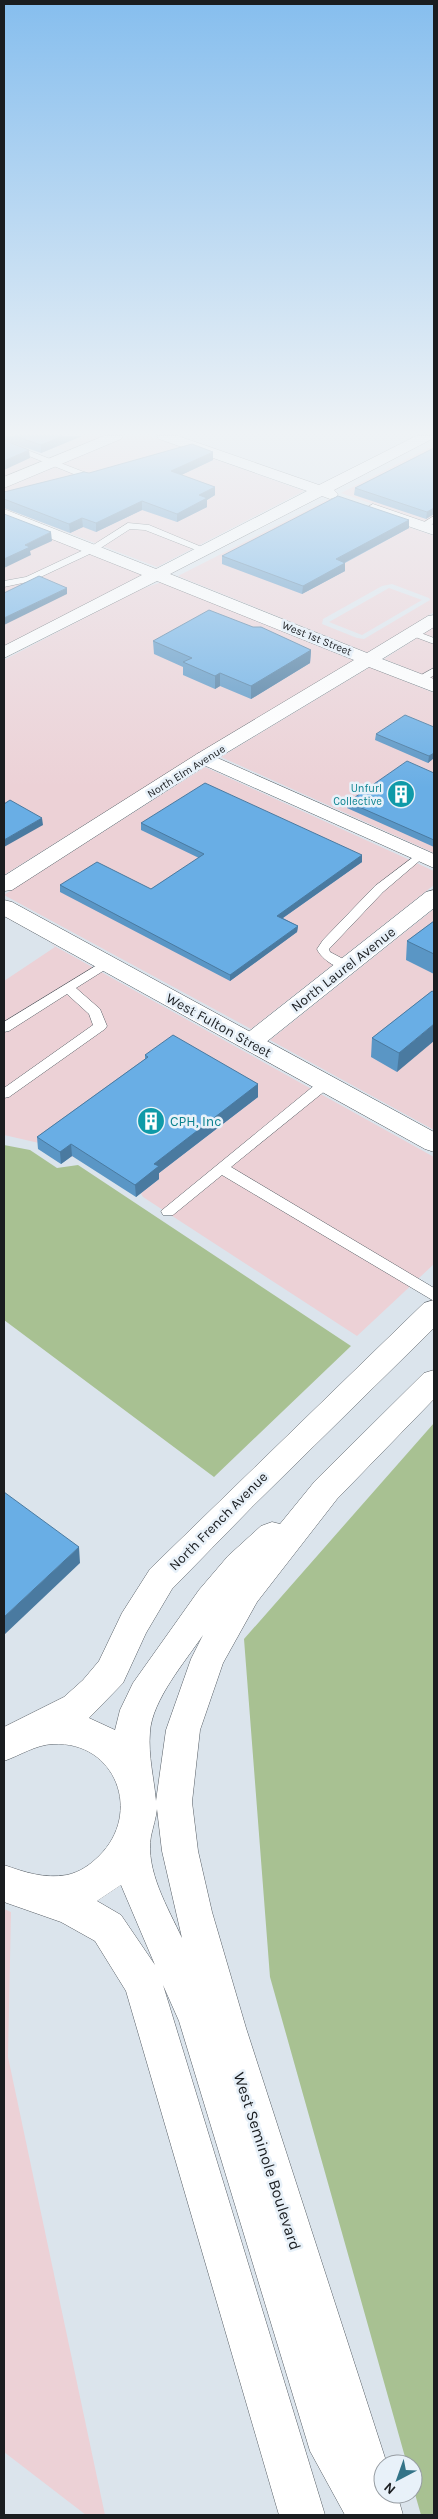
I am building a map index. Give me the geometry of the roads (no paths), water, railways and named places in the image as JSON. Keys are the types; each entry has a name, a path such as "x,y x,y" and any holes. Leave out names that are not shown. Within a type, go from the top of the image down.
{"street":[{"name":"West 1st Street","path":"105,554 369,660 430,679"},
{"path":"4,653 197,554"},
{"name":"North Elm Avenue","path":"4,885 204,758 434,620"},
{"path":"204,758 427,858"},
{"name":"North Laurel Avenue","path":"251,1042 434,897"},
{"name":"West Fulton Street","path":"4,906 434,1143"},
{"name":"North French Avenue","path":"11,1741 76,1708 95,1691 111,1672 134,1623 161,1579 242,1497 434,1311"},
{"name":"North French Avenue","path":"21,1889 68,1893 96,1881 118,1863 133,1838 139,1819 140,1799 135,1780 130,1738 135,1714 150,1685 199,1616 259,1546 326,1490 434,1381"},
{"name":"North French Avenue","path":"174,1802 183,1730 208,1659 245,1592 326,1490"},
{"name":"North French Avenue","path":"11,1741 46,1728 74,1729 100,1739 122,1756 135,1780"},
{"name":"West Seminole Boulevard","path":"174,1802 180,1850 193,1912 226,2028 380,2515"},
{"name":"West Seminole Boulevard","path":"133,1838 134,1866 145,1900 198,2019 326,2435 371,2515"},
{"path":"21,1889 74,1909 108,1928 143,1982 302,2515"}],"lane":[{"path":"4,584 30,579 83,554"},
{"path":"413,633 434,641"},
{"path":"347,966 325,954 323,949 327,943 379,889 427,858"},
{"path":"4,1028 107,963"},
{"path":"4,1094 100,1026 95,1012 68,988"},
{"path":"168,1211 326,1083"},
{"path":"221,1168 434,1295"}],"place":[{"name":"Unfurl Collective","path":"401,794"},
{"name":"CPH, Inc","path":"151,1121"}]}
